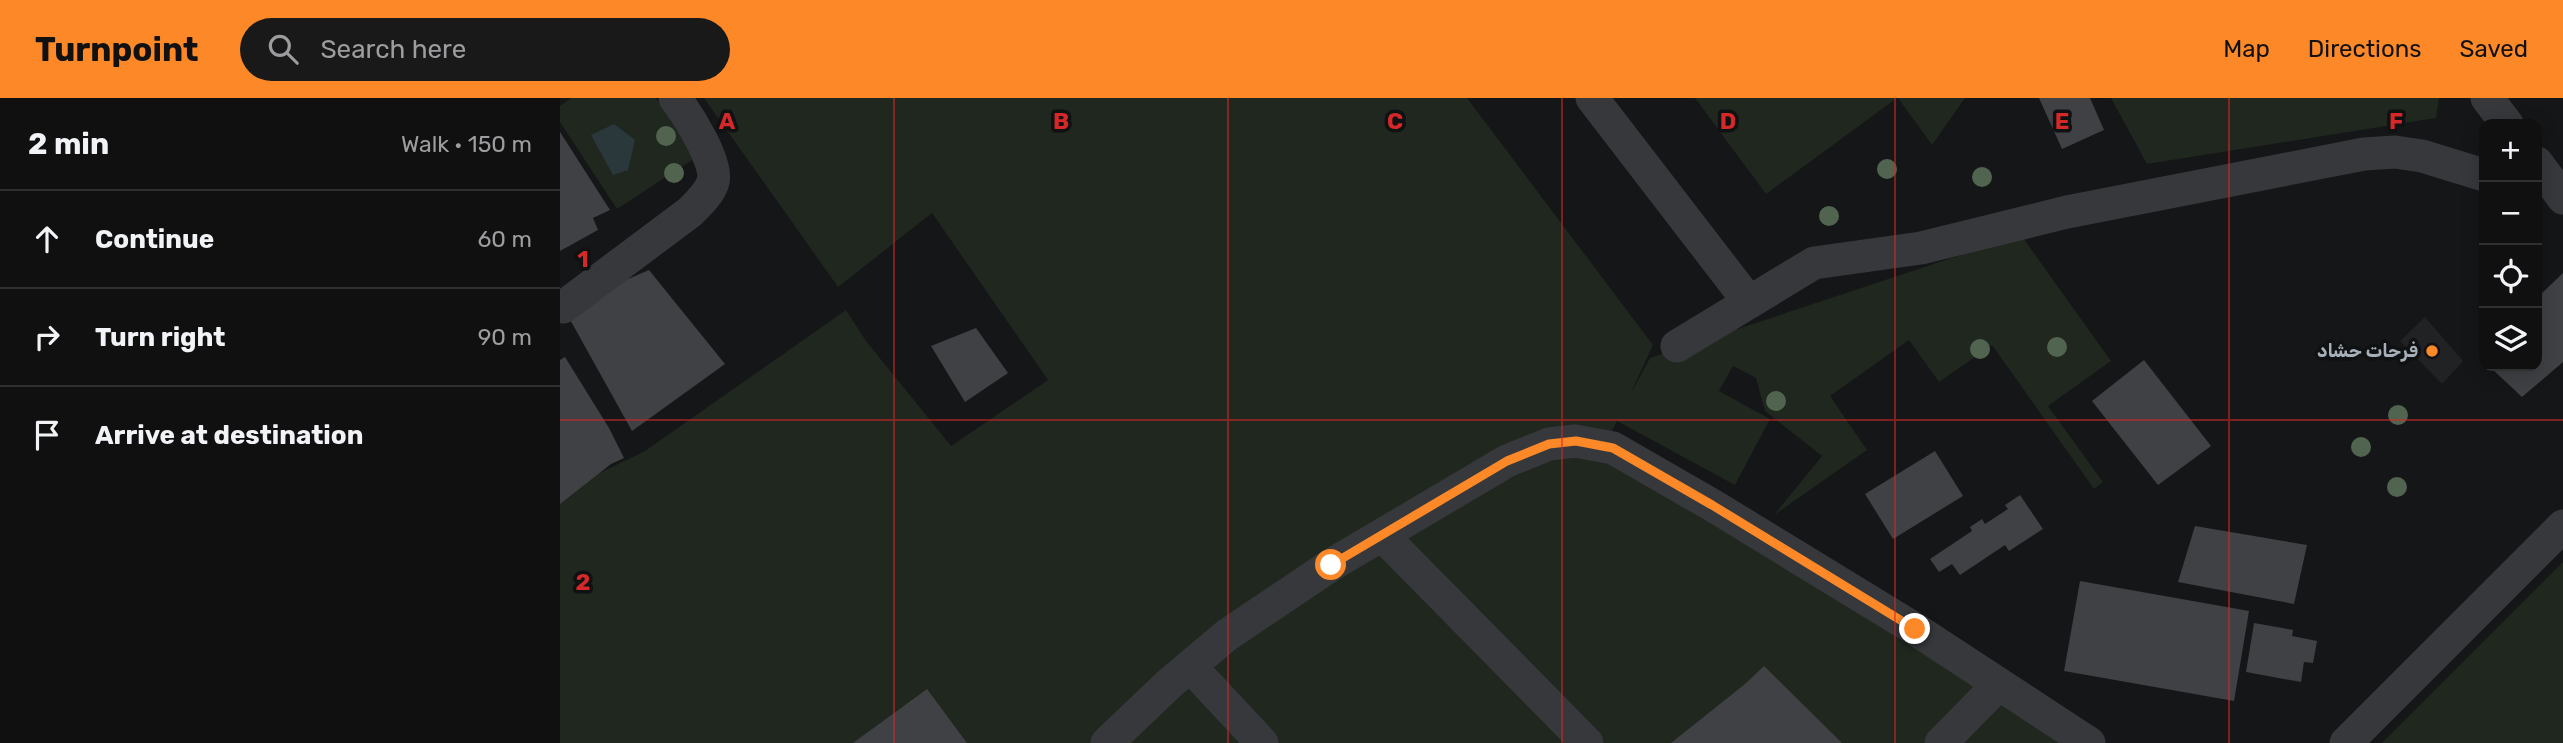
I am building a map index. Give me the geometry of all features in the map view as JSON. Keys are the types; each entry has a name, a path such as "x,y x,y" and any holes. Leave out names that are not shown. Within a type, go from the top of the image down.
{"street":[{"path":"563,307 690,212 705,197 714,179 710,159 675,98"},
{"path":"1592,98 1749,302"},
{"path":"2487,98 2503,119"},
{"path":"1677,346 1814,262 1921,248 2067,212 2364,154 2395,152 2422,156 2479,173"},
{"path":"2542,170 2563,198"},
{"path":"2542,192 2563,198"},
{"path":"1107,743 1227,635 1331,565 1507,461 1549,444 1576,441 1613,448 1825,574 2089,743"},
{"path":"2346,743 2563,526"},
{"path":"1382,535 1587,743"},
{"path":"1190,666 1262,743"},
{"path":"1941,743 2000,684"}],"shaded area":[{"path":"571,98 656,98 695,158 617,209 560,122 560,106"},
{"path":"704,98 1467,98 1653,345 1630,395 1650,358 2021,235 2111,361 2048,406 2103,482 2094,489 1992,345 1939,382 1909,340 1830,396 1867,450 1774,515 1822,456 1765,411 1756,378 1733,366 1719,391 1770,419 1735,485 1617,421 1604,448 2094,743 560,743 560,492 645,451 846,310 866,341 951,446 1048,380 932,213 838,287"},
{"path":"1695,98 1897,98 1766,194"},
{"path":"1898,98 1965,98 1932,145"},
{"path":"2111,98 2439,98 2436,118 2147,164"},
{"path":"614,124 635,140 628,170 613,175 591,135"},
{"name":"فرحات حشاد","path":"2425,317 2463,361 2442,384 2400,341"},
{"path":"2563,562 2563,743 2382,743"}],"building":[{"path":"2039,98 2090,98 2104,130 2062,149"},
{"path":"560,132 610,210 593,218 598,230 560,251"},
{"path":"649,270 725,364 632,431 563,307"},
{"path":"2563,273 2563,362 2522,397 2494,371 2542,371 2542,293"},
{"path":"976,328 1008,373 965,402 931,346"},
{"path":"565,357 609,428 624,458 611,464 560,504 560,360"},
{"path":"2144,360 2211,446 2158,485 2092,401"},
{"path":"1935,451 1963,496 1893,539 1865,494"},
{"path":"2020,495 2043,529 2009,551 2005,545 1960,575 1952,564 1939,572 1930,559 1972,531 1970,527 1982,519 1985,524 2008,509 2005,505"},
{"path":"2195,526 2307,545 2294,604 2178,582"},
{"path":"2080,581 2249,611 2234,701 2064,671"},
{"path":"2254,623 2293,630 2292,636 2317,641 2313,663 2304,662 2301,682 2246,672"},
{"path":"1764,666 1842,743 1671,743 1745,684"},
{"path":"927,689 967,743 853,743"}],"place":[{"name":"فرحات حشاد","path":"2432,351"}],"route":[{"path":"1331,565 1507,461 1549,444 1576,441 1613,448 1915,629"}]}
